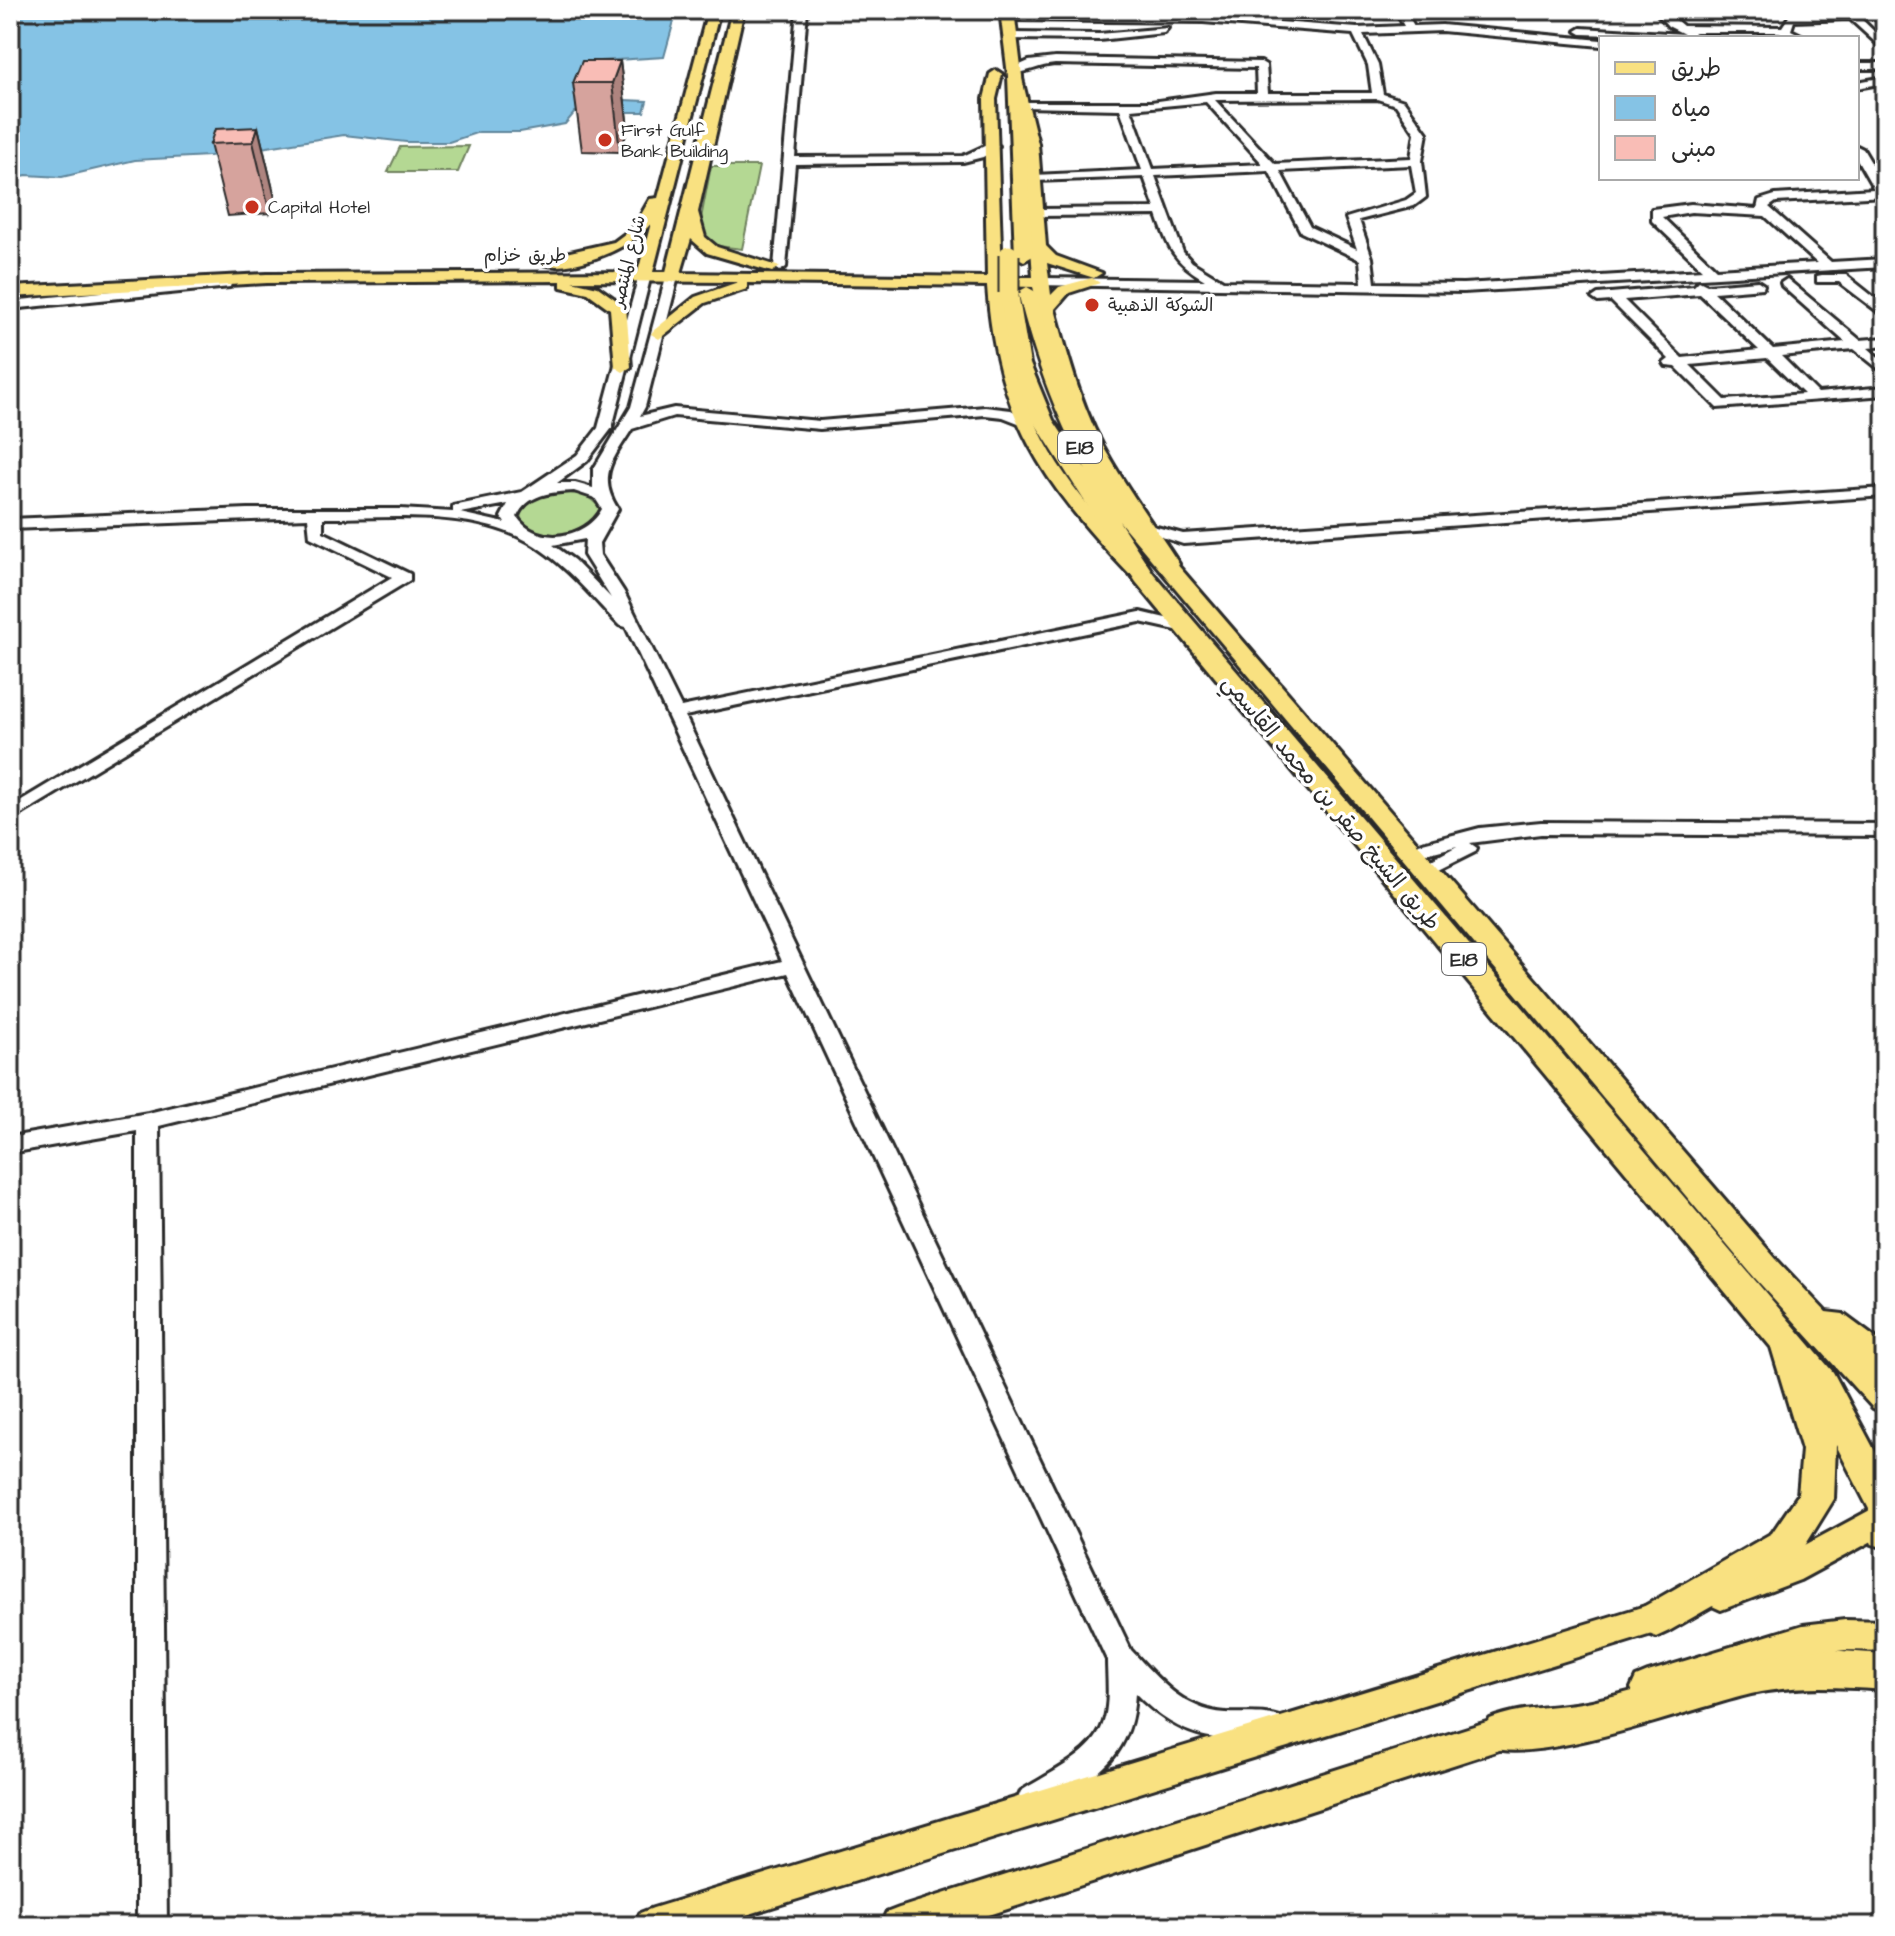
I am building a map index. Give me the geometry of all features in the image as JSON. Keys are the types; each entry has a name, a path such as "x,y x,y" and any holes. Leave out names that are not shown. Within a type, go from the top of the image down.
{"highway":[{"name":"طريق الشيخ صقر بن محمد القاسمي","path":"1007,13 1014,69 1015,285 1020,364 1043,420 1162,579 1788,1295 1885,1398"},
{"name":"طريق الشيخ صقر بن محمد القاسمي","path":"994,55 1017,252"},
{"name":"طريق الشيخ صقر بن محمد القاسمي","path":"1015,285 1080,447 1162,579 1185,627 1821,1382 1884,1517"},
{"path":"1788,1295 1885,1364"},
{"path":"1656,1619 1785,1545 1816,1499 1820,1450 1785,1340"},
{"path":"1504,1733 1591,1720 1753,1675 1813,1667 1885,1672"}],"main road":[{"name":"شارع المنتصر","path":"646,270 714,10"},
{"path":"674,271 691,212 738,10"},
{"path":"1014,69 1023,104 1038,213 1017,252 1015,285"},
{"path":"996,74 990,99 993,146 1017,252 1004,358 1014,395 1026,422 1063,484 1108,542 1162,579"},
{"path":"518,262 577,258 620,243 638,231 669,180"},
{"path":"691,212 698,239 712,250 776,271"},
{"path":"932,276 975,264 991,254 1017,252 1051,259 1093,278"},
{"name":"طريق خزام","path":"10,279 233,264 518,262 674,271 932,276 1015,285"},
{"path":"145,282 221,274 233,264"},
{"name":"طريق خزام","path":"10,292 289,276 504,275 646,270"},
{"path":"659,334 700,300 776,271"},
{"path":"504,275 573,285 609,298 622,313 623,367"},
{"path":"932,276 975,288 1015,285 1046,309 1086,427 1101,459 1149,530 1162,579"},
{"path":"1046,309 1062,291 1093,278"},
{"path":"653,1926 1656,1619 1789,1570 1884,1517"},
{"path":"899,1926 1803,1640 1845,1635 1885,1636"}],"street":[{"path":"776,271 802,10"},
{"path":"1400,10 1411,29"},
{"path":"1659,10 1694,36"},
{"path":"1786,30 1790,18 1850,12 1885,48"},
{"path":"1007,13 1105,16 1129,13 1156,18 1357,31 1632,31 1679,36"},
{"path":"1105,16 1113,35"},
{"path":"1156,18 1168,46"},
{"path":"1014,69 1033,63 1066,61 1103,65 1168,46 1203,19"},
{"path":"1681,29 1786,30 1798,36"},
{"path":"1357,31 1373,65 1378,96"},
{"path":"1501,32 1599,43"},
{"path":"1010,36 1113,35 1168,46 1203,65 1261,65 1263,95"},
{"path":"1093,37 1103,65"},
{"path":"1203,65 1212,98 1273,168 1309,233 1366,258"},
{"path":"1859,66 1885,66"},
{"path":"1859,85 1885,80"},
{"path":"1023,104 1124,104 1263,95 1378,96 1397,101 1420,129 1416,161 1422,194 1418,199 1352,218 1366,258 1369,287"},
{"path":"1124,104 1152,174 1179,257 1223,284"},
{"path":"789,161 963,159 979,155 993,146"},
{"path":"1859,153 1879,188 1885,192"},
{"path":"1034,178 1416,161"},
{"path":"1829,267 1762,205 1770,200 1885,192"},
{"path":"1715,275 1656,218 1656,212 1691,208 1769,213"},
{"path":"1038,213 1162,211"},
{"path":"1015,285 1093,278 1223,284 1518,287 1885,263"},
{"name":"شارع المنتصر","path":"530,494 582,458 605,428 646,270"},
{"path":"674,271 659,334 630,425 600,470 601,495 610,509 591,543 592,555 616,592 639,637 1121,1659 1170,1712 1196,1725 1294,1728"},
{"path":"10,305 289,276"},
{"path":"1690,277 1815,397"},
{"path":"1598,298 1842,278 1885,313"},
{"path":"1787,283 1885,370"},
{"path":"1615,298 1670,363 1722,405 1885,391"},
{"path":"1670,363 1885,342"},
{"path":"985,411 1014,395"},
{"path":"630,425 674,412 820,425 985,411 1006,413 1026,422"},
{"path":"410,514 482,506 575,487 601,495"},
{"path":"1149,530 1164,536 1193,539 1885,492"},
{"path":"530,494 511,509 509,517 526,535 568,563 639,637"},
{"path":"10,524 192,513 410,514 476,519 526,535 578,536 602,524"},
{"path":"10,815 404,577 315,534 316,513"},
{"path":"1140,617 1154,604 1176,547 1193,539"},
{"path":"675,713 1140,617 1185,627"},
{"path":"1418,850 1480,834 1541,828 1885,830"},
{"path":"1433,867 1470,847 1530,838 1885,837"},
{"path":"10,1145 148,1121 794,965"},
{"path":"148,1121 152,1926"},
{"path":"1004,1819 1092,1760 1113,1737 1120,1707 1121,1659"}],"green space":[{"path":"469,146 458,172 388,172 400,147"},
{"path":"711,166 759,166 742,249 718,246 703,239 699,229"},
{"path":"563,492 586,495 600,507 594,521 558,534 538,532 521,523 520,510 536,498"}],"water":[{"path":"10,10 677,10 664,57 600,61 600,99 647,101 644,112 575,112 565,124 520,132 479,132 449,142 406,142 344,135 209,156 135,160 62,177 26,175 10,181"}],"building":[{"path":"582,61 620,61 612,83 573,83"},
{"path":"258,127 253,142 210,144 215,129"}],"place":[{"name":"First Gulf Bank Building","path":"605,140"},
{"name":"Capital Hotel","path":"252,207"},
{"name":"الشوكة الذهبية","path":"1092,305"}]}
